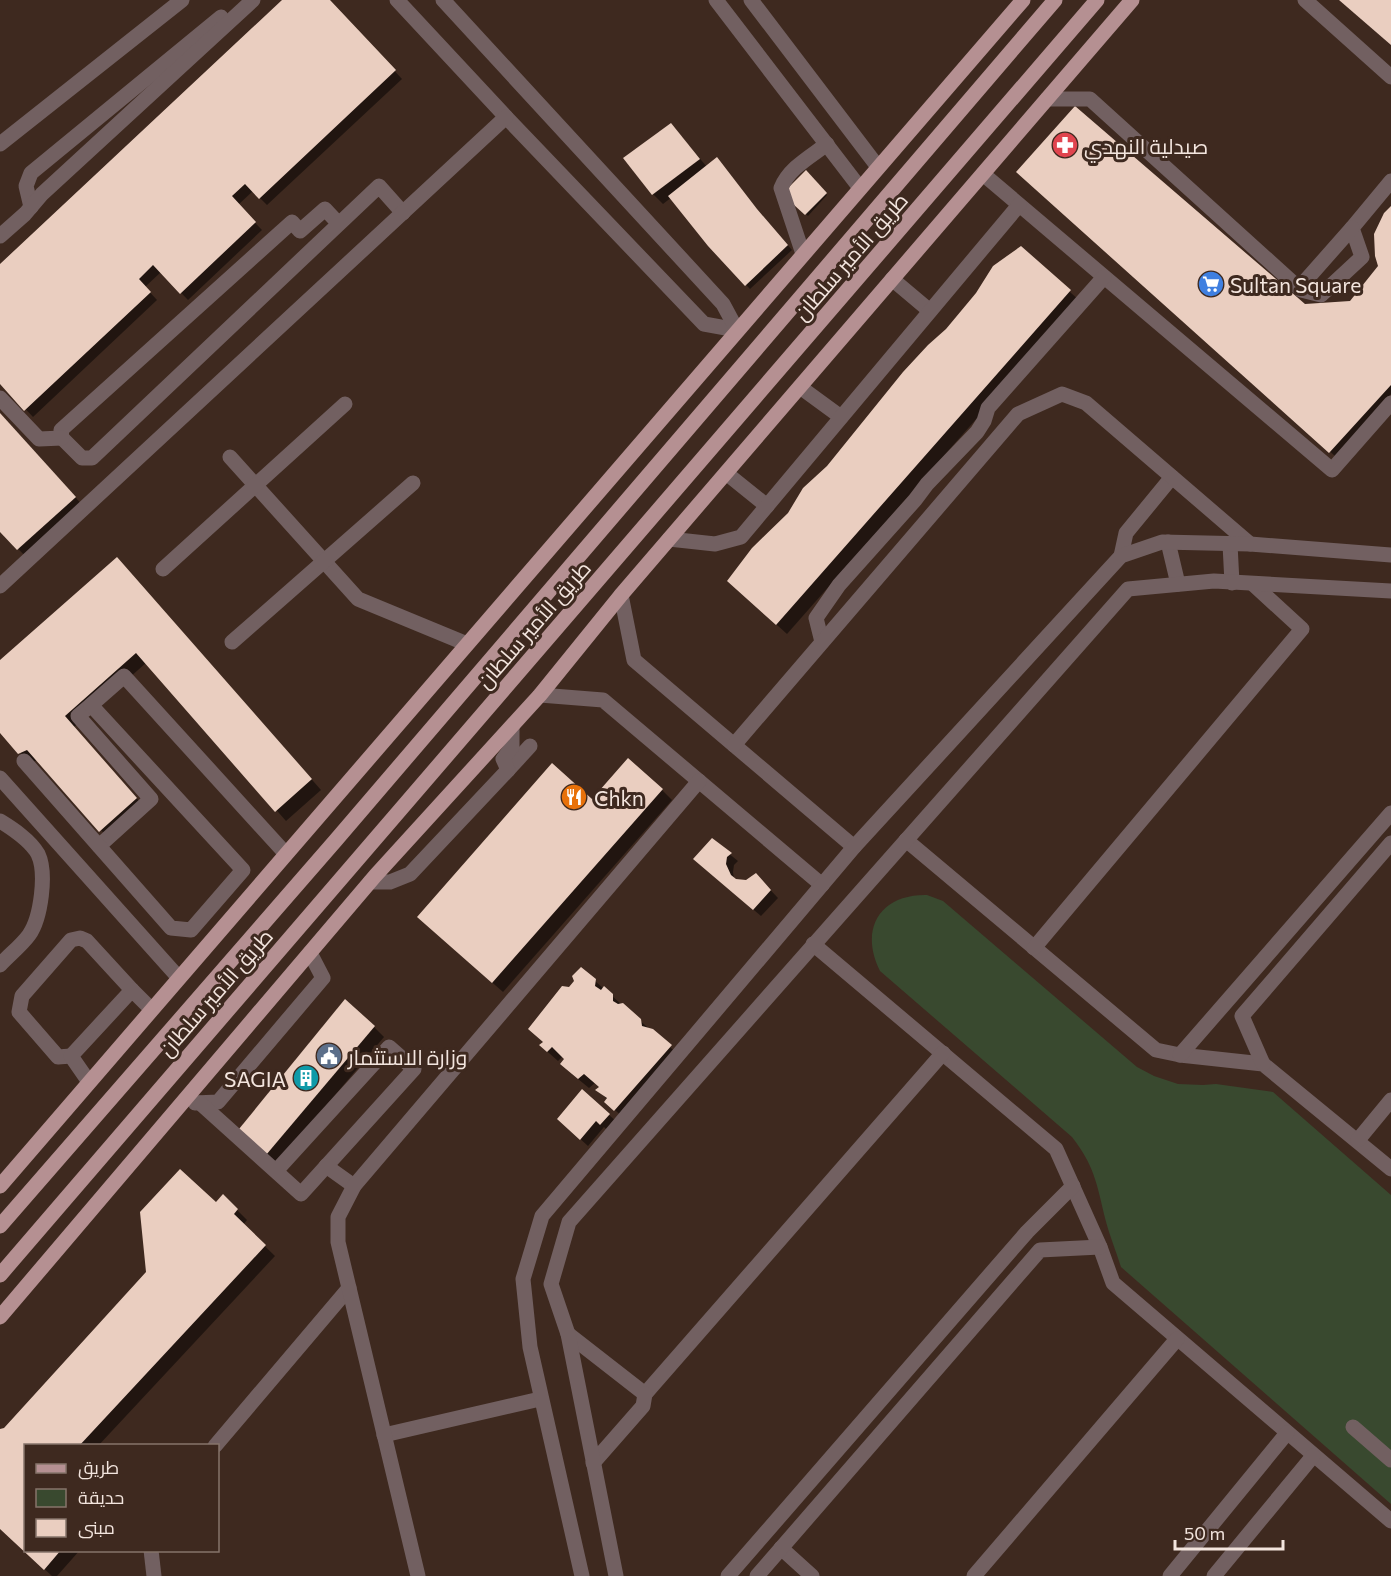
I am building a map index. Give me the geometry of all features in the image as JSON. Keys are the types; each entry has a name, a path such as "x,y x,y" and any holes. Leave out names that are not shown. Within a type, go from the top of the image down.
{"main road":[{"path":"0,1186 1023,0"},
{"name":"طريق الأمير سلطان","path":"0,1226 336,840 1055,0"},
{"name":"طريق الأمير سلطان","path":"0,1275 1097,0"},
{"path":"0,1317 373,879 540,695 669,539 1132,0"},
{"path":"822,320 843,337"},
{"path":"531,570 551,588"},
{"path":"357,860 373,879"}],"street":[{"path":"0,144 182,0"},
{"path":"31,207 26,186 31,173 242,0"},
{"path":"0,236 42,194 253,0"},
{"path":"397,0 704,324 737,330"},
{"path":"443,0 723,304 737,330"},
{"path":"716,0 860,188"},
{"path":"751,0 878,167"},
{"path":"1305,0 1391,77"},
{"path":"1047,99 1090,99 1299,288 1322,295 1362,257 1352,228"},
{"path":"0,586 506,117"},
{"path":"803,255 781,188 793,169 826,144"},
{"path":"982,174 1332,470 1391,403"},
{"path":"1299,288 1391,181"},
{"path":"339,224 325,208 300,231 292,222 61,430 62,438 82,458 92,458 339,224 379,186 403,213"},
{"path":"669,539 715,544 741,537 1019,205"},
{"path":"822,642 815,623 816,618 839,585 927,484 977,432 988,408 1104,277"},
{"path":"892,279 930,311"},
{"path":"800,387 841,417"},
{"path":"734,745 1018,414 1062,394 1086,403 1250,544"},
{"path":"0,398 39,439 62,438"},
{"path":"163,569 345,404"},
{"path":"230,456 358,599 467,644"},
{"path":"726,473 767,506"},
{"path":"1121,556 1126,533 1172,477"},
{"path":"232,642 413,483"},
{"path":"582,1576 530,1347 523,1279 542,1216 854,848 1121,556 1162,542 1250,544 1391,555"},
{"path":"1168,542 1178,585"},
{"path":"1230,544 1232,583"},
{"path":"616,1576 568,1335 551,1284 569,1222 1128,588 1214,581 1391,591"},
{"path":"1034,948 1302,628 1254,585"},
{"path":"621,596 634,660 854,848"},
{"path":"151,799 78,716 124,675 286,854"},
{"path":"540,695 603,700 822,885"},
{"path":"24,761 171,928 191,930 243,870 91,705"},
{"path":"505,764 512,747 512,726"},
{"path":"373,879 390,882 410,874 505,764 530,746"},
{"path":"0,778 178,978"},
{"path":"418,1576 338,1242 338,1217 354,1186 699,781"},
{"path":"99,846 165,786"},
{"path":"1180,1055 1391,813"},
{"path":"0,820 12,828 38,855 42,873 40,906 35,924 29,936 0,965"},
{"path":"906,840 1156,1050 1180,1055 1263,1064"},
{"path":"1242,1016 1391,843"},
{"path":"132,990 71,1056 58,1057 19,1012 22,996 71,940 80,938 87,940 151,1009"},
{"path":"813,944 1056,1149 1100,1247 1113,1283 1391,1521"},
{"path":"181,1104 218,1102 323,978 310,952"},
{"path":"1227,1003 1242,1016 1263,1064 1391,1169"},
{"path":"200,1103 301,1194 414,1069 389,1047 276,1171"},
{"path":"593,1463 643,1406 645,1394 943,1053"},
{"path":"71,1056 89,1082"},
{"path":"1358,1140 1391,1100"},
{"path":"326,1166 354,1186"},
{"path":"728,1576 1027,1232 1073,1186"},
{"path":"1027,1232 1040,1250"},
{"path":"757,1576 1040,1250 1100,1247"},
{"path":"217,1444 349,1288"},
{"path":"568,1335 645,1394"},
{"path":"974,1576 1177,1339"},
{"path":"384,1436 540,1399"},
{"path":"1353,1427 1391,1460"},
{"path":"1170,1576 1287,1433"},
{"path":"1214,1576 1313,1456"},
{"path":"781,1548 812,1576"},
{"path":"151,1552 154,1576"}],"green space":[{"path":"927,895 943,901 1137,1067 1154,1076 1178,1084 1216,1084 1273,1092 1391,1195 1391,1504 1121,1267 1094,1175 1072,1137 880,971 874,956 872,941 873,928 878,917 897,901 911,896"}],"building":[{"path":"282,0 330,0 396,70 259,199 245,184 232,196 256,222 180,294 153,265 139,279 151,292 24,411 0,384 0,264"},
{"path":"1339,0 1391,0 1391,45"},
{"name":"Sultan Square","path":"1075,106 1305,304 1350,301 1378,266 1374,234 1384,213 1391,206 1391,385 1329,453 1016,172"},
{"path":"671,123 700,159 652,195 623,158"},
{"path":"717,157 788,245 745,286 708,246 668,196"},
{"path":"806,170 827,193 805,215 782,194"},
{"path":"1021,246 1071,290 776,625 727,581 752,548 788,513 803,488 827,466 903,372 946,329 976,293 993,266"},
{"path":"0,413 76,497 17,550 0,532"},
{"path":"117,557 312,779 275,812 136,653 65,716 137,798 99,832 27,750 18,754 0,733 0,660"},
{"path":"628,758 663,789 492,983 417,917 552,763 592,799"},
{"path":"712,838 732,853 727,857 726,864 731,875 736,879 746,880 756,873 771,890 753,910 693,859"},
{"path":"581,967 596,979 595,986 601,990 604,986 613,994 613,1001 618,1004 623,1003 641,1019 642,1026 653,1029 672,1045 614,1111 604,1102 607,1098 595,1090 599,1087 584,1074 578,1079 560,1064 564,1059 552,1047 547,1052 539,1045 543,1042 528,1029 562,986 569,987 574,981 572,976"},
{"name":"SAGIA","path":"345,999 375,1026 266,1155 239,1129"},
{"path":"582,1089 610,1114 600,1125 596,1121 580,1140 557,1119"},
{"path":"180,1169 216,1202 223,1194 238,1209 234,1214 266,1245 81,1444 24,1444 24,1551 0,1529 0,1429 4,1428 146,1272 140,1212"},
{"path":"25,1552 59,1552 44,1570"}],"place":[{"name":"صيدلية النهدي","path":"1065,145"},
{"name":"Sultan Square","path":"1211,284"},
{"name":"Chkn","path":"574,797"},
{"name":"وزارة الاستثمار","path":"329,1056"},
{"name":"SAGIA","path":"306,1078"}]}
